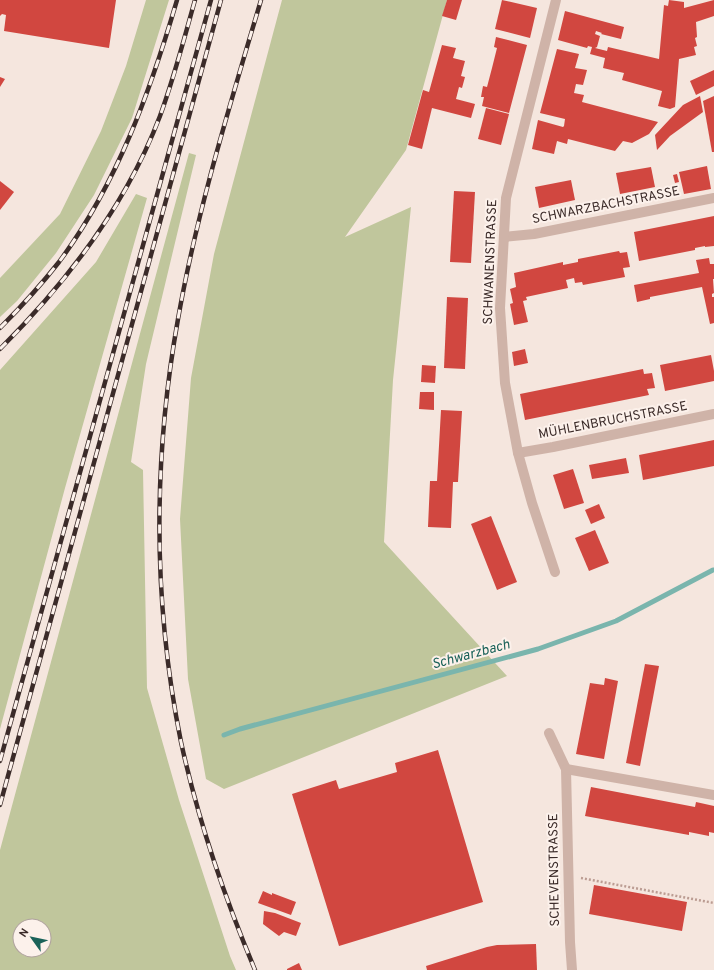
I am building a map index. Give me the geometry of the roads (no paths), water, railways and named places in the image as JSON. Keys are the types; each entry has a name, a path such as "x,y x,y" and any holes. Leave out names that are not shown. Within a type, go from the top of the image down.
{"street":[{"name":"SCHWANENSTRASSE","path":"555,572 532,503 518,453 505,383 500,308 506,198 556,0"},
{"name":"SCHWARZBACHSTRASSE","path":"504,237 534,234 714,198"},
{"name":"MÜHLENBRUCHSTRASSE","path":"518,453 714,414"},
{"name":"SCHEVENSTRASSE","path":"549,733 566,769 572,970"},
{"path":"566,769 714,795"}],"waterway":[{"name":"Schwarzbach","path":"224,735 240,729 538,649 616,621 713,570"}],"railway":[{"path":"0,328 31,296 59,262 80,232 98,201 115,169 143,103 177,0"},
{"path":"0,349 25,323 71,270 112,212 130,181 160,116 195,0"},
{"path":"0,761 211,0"},
{"path":"0,805 221,0"},
{"path":"255,970 222,886 195,800 181,742 165,637 161,584 160,531 164,425 178,319 204,198 261,0"}]}
